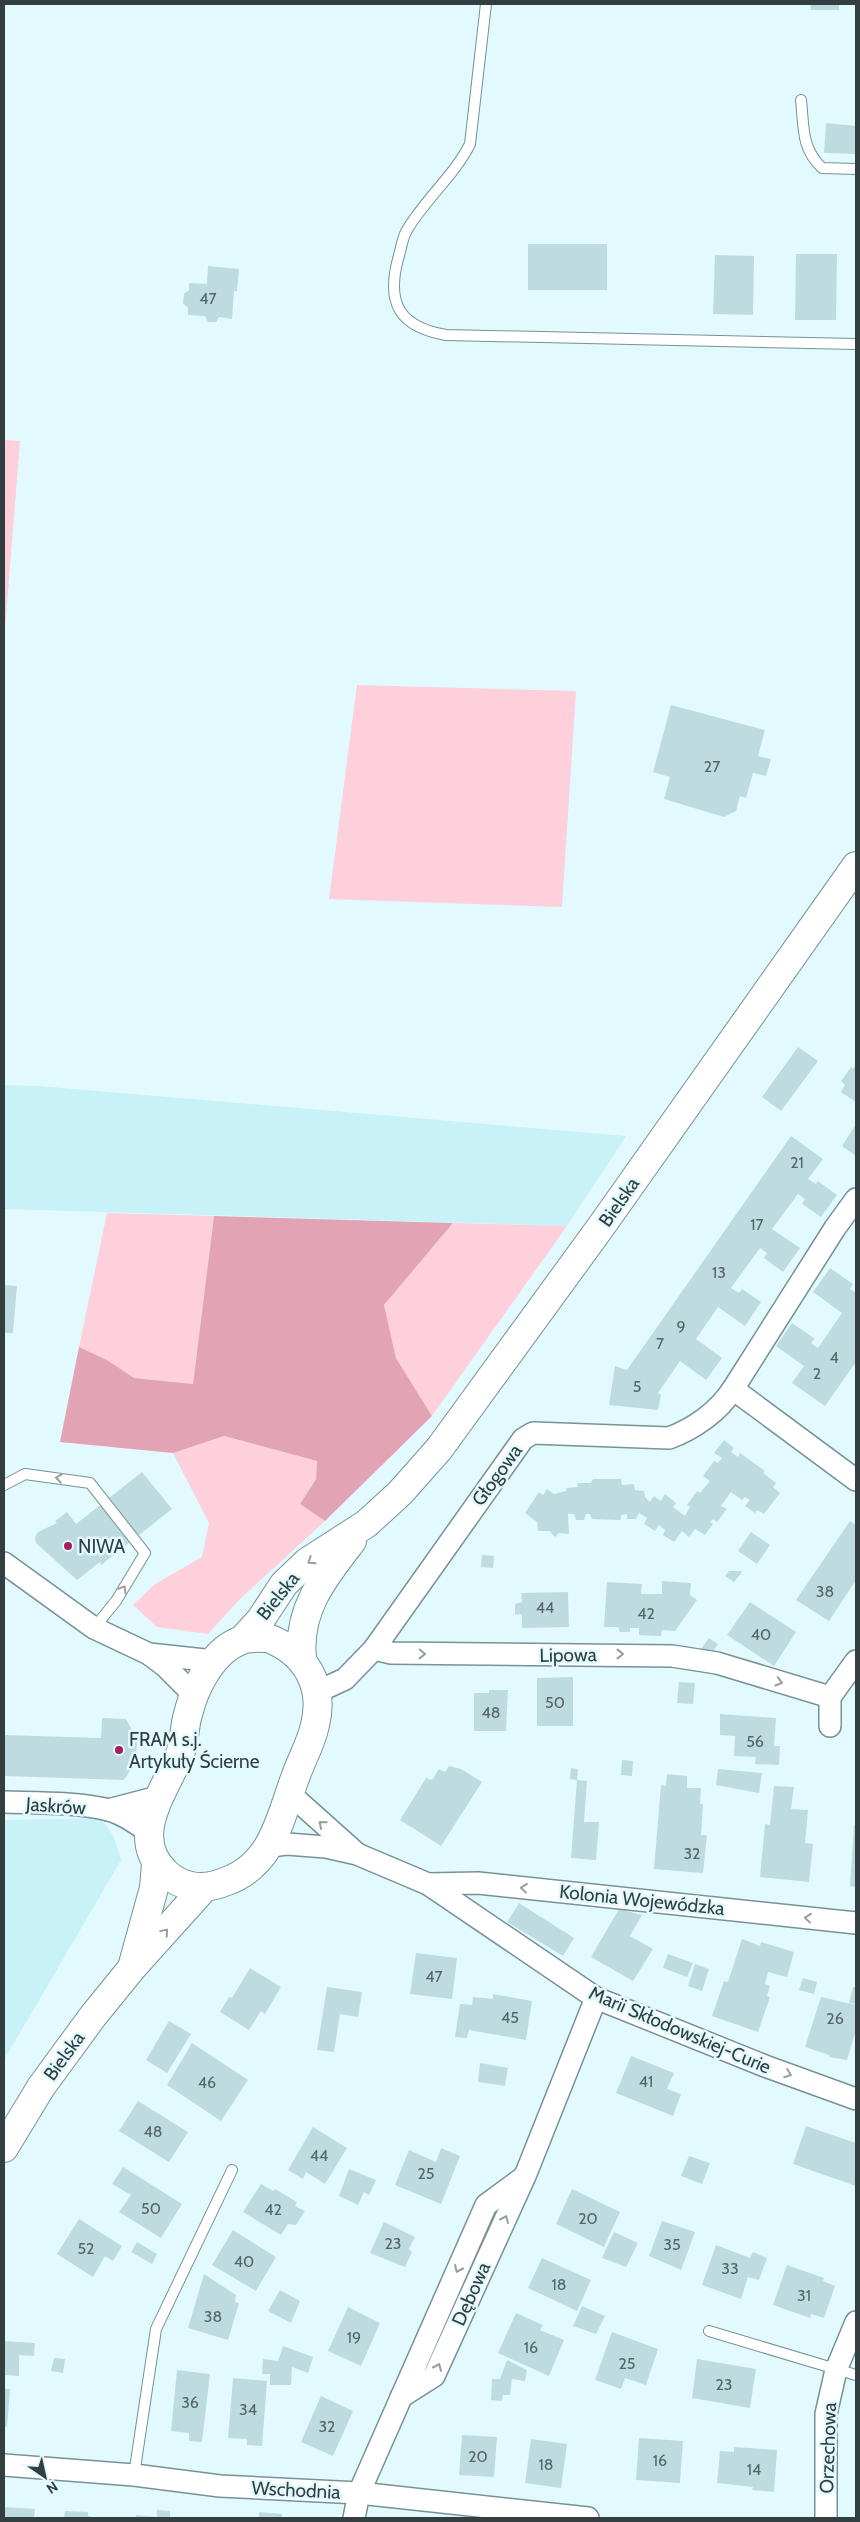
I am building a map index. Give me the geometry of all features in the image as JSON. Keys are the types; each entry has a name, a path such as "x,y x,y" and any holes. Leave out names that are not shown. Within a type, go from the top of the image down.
{"main road":[{"name":"Bielska","path":"132,1968 154,1888 156,1864 151,1849 152,1811 180,1753 187,1714 194,1695 214,1661 230,1646 243,1639 261,1619 284,1584 307,1562 366,1524 400,1493 445,1441 606,1220 856,866"},
{"name":"Bielska","path":"302,1658 300,1641 303,1620 313,1598 328,1573 366,1524"},
{"path":"156,1864 173,1880 189,1886 204,1888 234,1879 246,1871 270,1846 280,1824 289,1793 315,1725 316,1692 313,1679 302,1658 268,1638 243,1639"},
{"name":"Bielska","path":"4,2148 41,2087 93,2016 132,1968 204,1888"}],"street":[{"name":"Głogowa","path":"374,1649 523,1439 533,1433 670,1438 689,1431 726,1400 856,1198"},
{"path":"733,1389 856,1480"},
{"path":"4,1562 94,1628 149,1654 165,1666 194,1695"},
{"path":"316,1692 345,1679 374,1649"},
{"name":"Lipowa","path":"374,1649 391,1653 411,1654 672,1656 717,1663 830,1697"},
{"path":"149,1654 214,1661"},
{"path":"830,1726 830,1697 856,1661"},
{"name":"Marii Skłodowskiej-Curie","path":"289,1793 357,1854"},
{"name":"Jaskrów","path":"108,1810 158,1797"},
{"name":"Jaskrów","path":"4,1802 43,1803 108,1810 124,1816 150,1833"},
{"name":"Marii Skłodowskiej-Curie","path":"270,1846 287,1844 326,1847 357,1854 428,1884 596,1998 765,2066 856,2099"},
{"name":"Kolonia Wojewódzka","path":"428,1884 478,1882 856,1923"},
{"name":"Dębowa","path":"354,2518 360,2493 401,2397 434,2376 525,2176 596,1998"},
{"name":"Orzechowa","path":"826,2518 826,2414 846,2372 856,2322"},
{"name":"Wschodnia","path":"4,2465 134,2475 220,2486 360,2493 588,2518"}],"lane":[{"path":"486,4 470,144 461,162 426,201 405,232 395,272 393,292 396,304 402,315 410,322 430,332 446,335 856,344"},
{"path":"802,100 805,146 812,159 822,168 856,169"},
{"path":"4,1485 25,1474 90,1483 145,1553 116,1601 94,1628"},
{"path":"134,2475 156,2329 232,2170"},
{"path":"709,2331 846,2372"}],"shaded area":[{"path":"4,440 20,441 4,642"},
{"path":"357,685 576,691 562,907 329,899"},
{"path":"4,1085 39,1086 626,1136 567,1226 4,1209"},
{"path":"107,1213 214,1216 193,1384 134,1378 107,1360 79,1347"},
{"path":"214,1216 453,1223 384,1305 396,1358 432,1416 325,1521 300,1504 316,1479 317,1461 224,1436 173,1453 60,1442 79,1347 107,1360 134,1378 193,1384"},
{"path":"453,1223 567,1226 432,1416 396,1358 384,1305"},
{"path":"224,1436 317,1461 316,1479 300,1504 325,1521 240,1599 208,1634 157,1627 133,1605 155,1584 202,1557 209,1523 173,1453"},
{"path":"101,1818 114,1837 121,1860 4,2060 4,1820"}],"building":[{"path":"810,4 839,4 839,10 811,10"},
{"path":"826,123 856,126 856,154 824,153"},
{"path":"528,244 607,244 607,290 528,290"},
{"path":"796,254 837,254 836,320 795,320"},
{"path":"715,255 754,256 753,315 713,314"},
{"path":"208,266 239,269 237,291 234,291 232,319 219,317 216,322 208,322 205,316 188,315 188,308 183,303 184,294 189,290 189,283 207,284"},
{"path":"671,705 765,730 758,756 771,759 766,776 753,773 746,798 740,796 736,811 724,817 664,799 670,777 653,772"},
{"path":"798,1047 818,1061 781,1111 762,1097"},
{"path":"856,1065 856,1102 841,1092 845,1085 841,1081 851,1067 853,1069"},
{"path":"856,1124 856,1156 842,1146"},
{"path":"791,1136 823,1159 808,1179 816,1184 818,1181 837,1195 821,1217 802,1204 805,1199 798,1194 772,1229 800,1248 783,1272 764,1258 767,1253 760,1248 731,1288 739,1293 742,1289 761,1302 745,1326 718,1307 696,1339 722,1358 706,1380 680,1361 658,1393 661,1395 658,1410 609,1405 615,1366 627,1370"},
{"path":"830,1268 853,1284 850,1289 856,1293 856,1362 825,1406 792,1383 804,1366 776,1346 792,1323 815,1339 811,1343 818,1348 842,1313 813,1292"},
{"path":"4,1285 17,1286 13,1333 4,1333"},
{"path":"724,1440 734,1448 731,1452 738,1457 740,1453 765,1471 763,1473 776,1483 773,1487 780,1493 764,1514 757,1510 755,1513 745,1506 750,1500 745,1497 742,1500 731,1492 721,1506 727,1509 717,1522 713,1519 710,1522 713,1524 705,1535 695,1529 689,1537 682,1531 674,1542 663,1535 665,1530 659,1525 655,1531 644,1524 647,1518 639,1513 636,1519 627,1519 627,1514 621,1515 621,1520 592,1519 590,1514 586,1514 584,1520 576,1520 574,1514 568,1514 569,1534 559,1533 555,1537 550,1531 538,1531 537,1522 525,1513 539,1492 543,1495 547,1489 554,1494 566,1491 566,1488 578,1487 577,1483 591,1483 593,1479 621,1479 622,1485 634,1484 635,1490 644,1491 645,1497 650,1502 654,1496 661,1501 665,1494 676,1503 673,1507 685,1516 690,1507 687,1505 697,1491 700,1493 710,1481 703,1476 714,1461 718,1463 722,1458 714,1453"},
{"path":"142,1472 172,1509 101,1565 100,1562 77,1580 36,1543 35,1537 38,1532 57,1523 55,1521 67,1512 76,1524"},
{"path":"850,1521 856,1525 856,1580 829,1621 796,1600"},
{"path":"751,1532 770,1545 757,1564 738,1551"},
{"path":"482,1555 494,1556 493,1568 481,1567"},
{"path":"729,1571 742,1572 734,1582 725,1576"},
{"path":"662,1581 691,1583 690,1595 697,1600 675,1631 662,1630 661,1636 655,1636 639,1635 639,1628 630,1628 630,1632 620,1632 618,1627 604,1627 607,1582 642,1584 641,1594 662,1594"},
{"path":"568,1592 569,1627 522,1628 521,1614 515,1615 515,1604 522,1602 521,1593"},
{"path":"750,1602 796,1632 774,1666 727,1635"},
{"path":"709,1638 718,1644 712,1652 701,1649"},
{"path":"573,1677 573,1726 537,1726 537,1678"},
{"path":"679,1682 695,1683 693,1704 677,1703"},
{"path":"489,1690 508,1690 506,1731 474,1731 474,1693 489,1693"},
{"path":"720,1714 776,1718 774,1746 780,1746 779,1765 755,1764 756,1757 734,1756 735,1736 720,1735"},
{"path":"102,1718 126,1719 137,1740 136,1761 124,1780 4,1776 4,1735 101,1738"},
{"path":"622,1760 633,1761 632,1776 621,1775"},
{"path":"449,1766 461,1769 482,1782 441,1846 400,1820 426,1778 432,1780 439,1769 445,1772"},
{"path":"571,1768 578,1769 577,1780 570,1779"},
{"path":"718,1769 762,1773 759,1793 716,1785"},
{"path":"667,1774 687,1776 687,1788 701,1788 700,1804 703,1804 701,1835 707,1835 703,1873 654,1869 661,1785 666,1786"},
{"path":"577,1780 587,1781 584,1822 599,1822 596,1860 571,1858"},
{"path":"774,1786 794,1787 791,1809 808,1810 805,1843 813,1844 809,1882 760,1877 765,1824 770,1825"},
{"path":"854,1825 856,1826 856,1887 850,1886"},
{"path":"519,1903 574,1938 563,1956 507,1922"},
{"path":"619,1909 642,1915 630,1936 653,1949 633,1981 591,1957"},
{"path":"742,1939 760,1946 761,1942 794,1952 787,1977 768,1972 765,1984 770,1986 767,1996 770,1997 758,2032 712,2016 724,1981 728,1982"},
{"path":"416,1953 457,1958 452,1999 410,1994"},
{"path":"668,1954 693,1963 687,1977 663,1968"},
{"path":"695,1964 709,1969 702,1991 688,1986"},
{"path":"250,1968 281,1987 265,2014 261,2011 249,2030 220,2012 229,1997 232,1998"},
{"path":"803,1978 817,1982 814,1994 799,1990"},
{"path":"327,1987 362,1992 358,2017 340,2014 334,2052 317,2050"},
{"path":"853,1987 856,1987 856,2004 849,2003"},
{"path":"493,1994 532,2001 526,2040 469,2030 467,2038 455,2037 460,2004 472,2005 473,1997 493,1999"},
{"path":"821,1997 856,2005 856,2030 847,2060 829,2057 829,2055 805,2047"},
{"path":"169,2021 191,2034 167,2073 146,2060"},
{"path":"192,2043 248,2080 221,2121 167,2085"},
{"path":"631,2056 674,2073 667,2089 681,2094 673,2116 616,2093"},
{"path":"480,2063 508,2068 505,2086 478,2082"},
{"path":"138,2101 188,2132 169,2162 119,2131"},
{"path":"806,2126 856,2143 856,2186 793,2164"},
{"path":"313,2127 347,2148 325,2184 306,2172 303,2179 288,2170"},
{"path":"441,2148 460,2156 441,2204 395,2185 409,2150 436,2162"},
{"path":"689,2156 710,2163 702,2184 681,2176"},
{"path":"123,2167 182,2204 161,2238 119,2212 131,2195 112,2184"},
{"path":"349,2169 376,2180 369,2195 364,2192 358,2205 339,2196"},
{"path":"261,2184 273,2191 275,2189 297,2202 295,2206 305,2211 296,2225 288,2224 281,2235 243,2212"},
{"path":"572,2189 620,2212 604,2247 556,2224"},
{"path":"79,2219 122,2246 113,2261 105,2256 93,2277 57,2254"},
{"path":"662,2221 695,2232 681,2270 649,2256"},
{"path":"384,2222 415,2237 409,2249 412,2252 405,2267 370,2253"},
{"path":"233,2230 276,2257 256,2291 212,2265"},
{"path":"614,2232 638,2243 626,2267 602,2258"},
{"path":"137,2242 157,2254 152,2264 131,2252"},
{"path":"716,2245 750,2258 753,2252 767,2258 759,2280 748,2277 741,2299 702,2285"},
{"path":"542,2258 591,2280 577,2311 528,2288"},
{"path":"787,2265 824,2278 823,2281 835,2286 824,2318 811,2314 810,2318 773,2305"},
{"path":"204,2274 236,2295 235,2302 239,2303 228,2340 188,2328"},
{"path":"280,2290 300,2301 291,2323 268,2311"},
{"path":"582,2306 605,2316 596,2334 573,2326"},
{"path":"348,2307 380,2323 361,2366 328,2351"},
{"path":"516,2313 543,2325 540,2330 564,2340 549,2376 498,2353"},
{"path":"612,2332 658,2349 646,2385 625,2378 621,2389 595,2380"},
{"path":"4,2341 35,2343 34,2356 19,2355 19,2376 4,2375"},
{"path":"283,2346 313,2357 308,2373 292,2367 291,2385 270,2385 270,2374 262,2374 263,2359 278,2361"},
{"path":"54,2358 65,2359 63,2373 51,2371"},
{"path":"697,2359 756,2369 750,2408 692,2398"},
{"path":"507,2360 527,2370 525,2381 512,2379 510,2395 503,2395 502,2401 491,2400 492,2379 500,2379"},
{"path":"177,2370 210,2374 202,2442 189,2441 189,2433 171,2431"},
{"path":"233,2378 267,2381 262,2446 247,2445 247,2439 228,2438"},
{"path":"4,2389 10,2389 7,2427 4,2426"},
{"path":"321,2396 353,2411 333,2456 301,2442"},
{"path":"462,2435 497,2437 494,2477 459,2475"},
{"path":"639,2438 683,2441 680,2483 636,2480"},
{"path":"531,2439 567,2444 561,2488 525,2483"},
{"path":"734,2447 777,2450 774,2492 752,2490 753,2487 717,2483 720,2451 734,2452"},
{"path":"4,2507 35,2509 34,2518 4,2518"},
{"path":"157,2510 170,2511 170,2518 136,2518 136,2515 157,2517"},
{"path":"65,2511 88,2512 88,2516 94,2518 64,2518"},
{"path":"259,2512 282,2514 282,2518 259,2518"}],"place":[{"name":"NIWA","path":"68,1546"},
{"name":"FRAM s.j. Artykuły Ścierne","path":"119,1750"}]}
